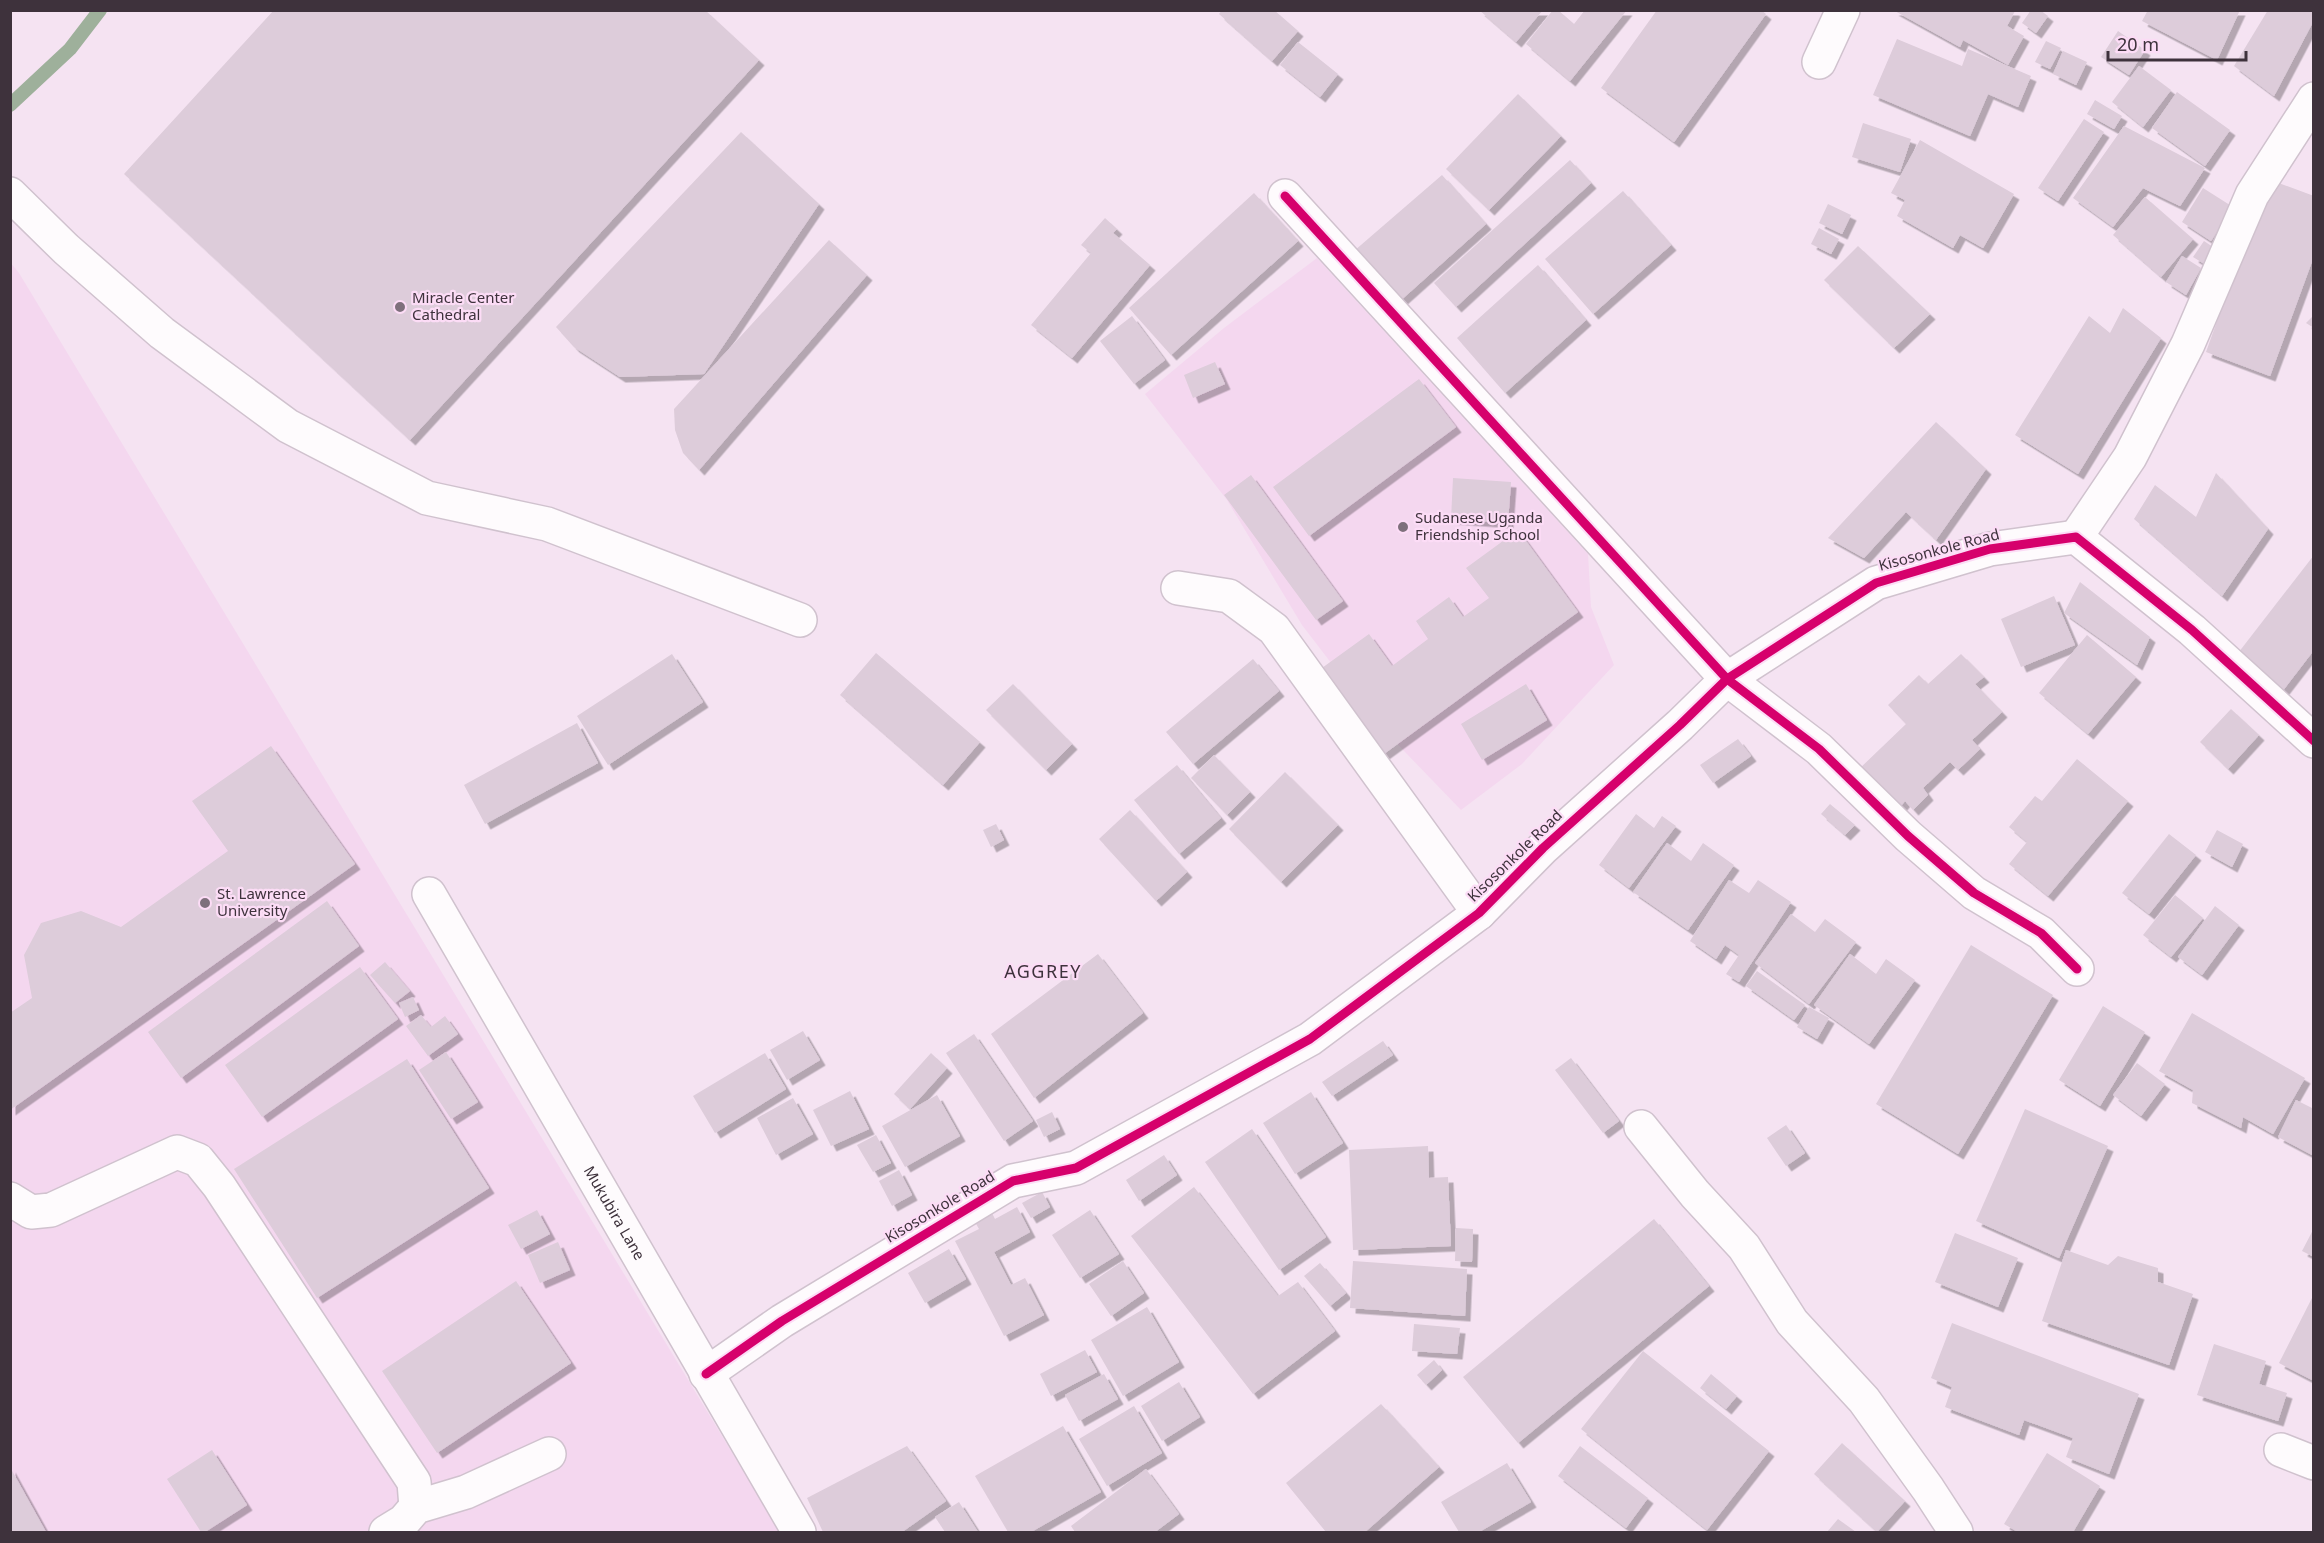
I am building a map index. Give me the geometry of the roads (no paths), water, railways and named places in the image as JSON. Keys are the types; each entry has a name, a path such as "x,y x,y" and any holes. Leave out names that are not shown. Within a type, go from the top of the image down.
{"street":[{"path":"1819,62 1843,10"},
{"path":"2313,99 2253,195 2188,344 2130,457 2076,537 2192,630 2313,741"},
{"path":"10,194 66,249 162,333 288,426 427,498 547,524 800,620"},
{"path":"1285,196 1727,679 1819,749 1908,836 1974,893 2041,933 2077,969"},
{"name":"Kisosonkole Road","path":"706,1374 782,1321 1013,1181 1076,1168 1310,1039 1479,913 1543,848 1727,679 1876,583 1990,549 2076,537"},
{"path":"1178,588 1228,596 1274,629 1479,913"},
{"name":"Mukubira Lane","path":"429,894 799,1533"},
{"path":"1641,1127 1695,1194 1744,1247 1792,1322 1864,1400 1928,1489 1956,1533"},
{"path":"10,1199 31,1212 51,1209 177,1152 198,1160 219,1186 414,1482 416,1507"},
{"path":"2281,1450 2313,1463"},
{"path":"387,1533 404,1521 416,1507 466,1492 549,1454"}],"waterway":[{"path":"10,105 70,49 100,10"}],"place":[{"name":"Miracle Center Cathedral","path":"400,307"},
{"name":"Sudanese Uganda Friendship School","path":"1403,527"},
{"name":"St. Lawrence University","path":"205,903"}],"district":[{"name":"AGGREY","path":"1043,972"}]}
